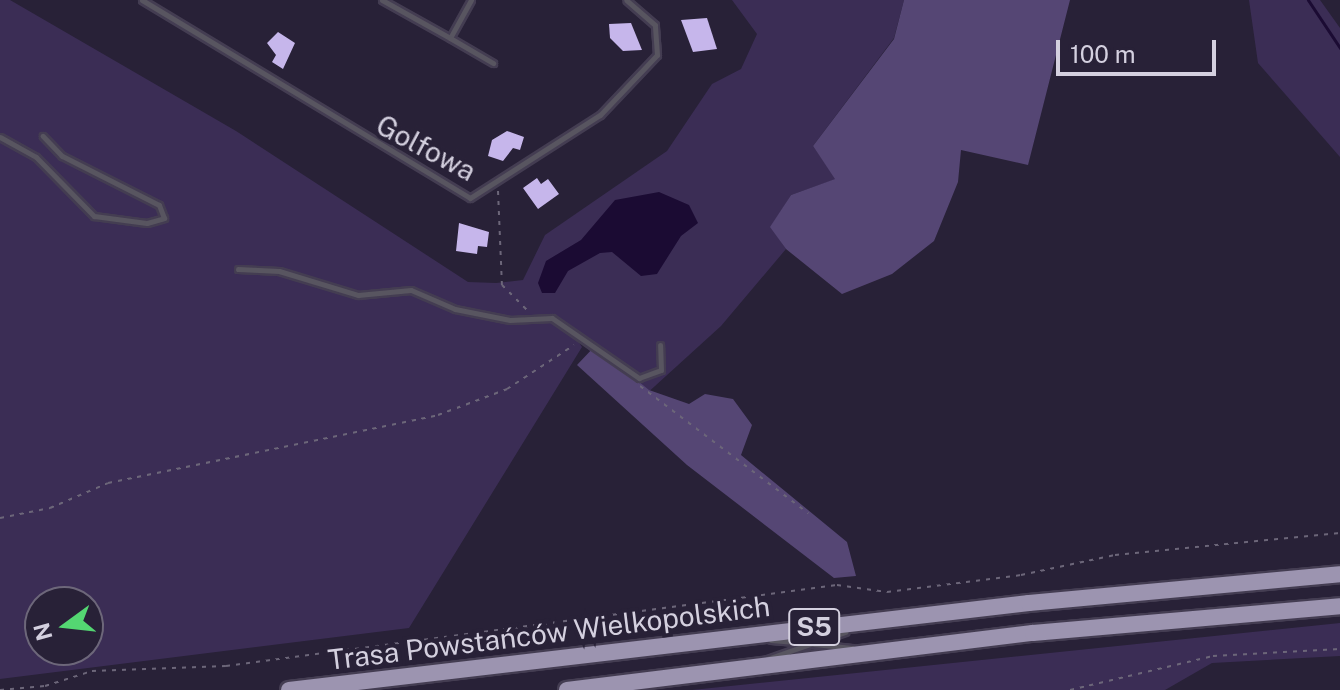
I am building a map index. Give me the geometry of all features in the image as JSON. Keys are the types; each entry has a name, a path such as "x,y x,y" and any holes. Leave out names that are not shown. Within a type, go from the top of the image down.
{"highway":[{"name":"Trasa Powstańców Wielkopolskich","path":"289,690 880,620 1340,574"},
{"name":"Trasa Powstańców Wielkopolskich","path":"567,690 883,651 1340,606"}],"lane":[{"name":"Golfowa","path":"142,0 460,196 479,198 600,115 657,55 655,25 626,0"},
{"path":"382,0 493,63"},
{"path":"450,38 471,0"},
{"path":"0,137 36,157 94,216 147,223 164,218 159,205 62,156 43,136"},
{"path":"238,269 279,271 358,295 411,290 455,309 562,321 639,378 661,370 660,345"},
{"path":"737,669 880,620"},
{"path":"734,637 883,651"}],"path":[{"path":"497,186 502,285 536,319"},
{"path":"0,518 50,508 108,483 438,415 507,389 579,341"},
{"path":"628,376 808,513"},
{"path":"0,690 45,686 92,671 226,666 837,585 887,592 1145,551 1340,533"},
{"path":"1070,690 1213,656 1340,649"}],"shaded area":[{"path":"0,0 10,0 236,131 468,282 496,283 523,280 545,235 667,151 712,84 741,69 757,34 732,0 904,0 894,38 813,146 836,179 791,195 771,227 786,249 721,326 644,396 578,341 582,347 409,628 0,679"},
{"path":"904,0 1070,0 1028,165 961,150 958,182 934,241 892,274 842,294 786,249 770,227 791,195 835,179 813,146 894,39"},
{"path":"1249,0 1320,0 1340,28 1340,157 1258,63"},
{"path":"659,192 689,205 698,223 681,236 657,274 641,276 612,252 600,253 568,271 555,293 542,293 538,283 546,261 581,240 615,200"},
{"path":"595,346 649,390 689,404 705,394 733,399 752,425 741,455 847,542 856,576 834,578 687,465 577,365"},
{"path":"1340,623 1340,656 1212,663 1165,690 692,690"}],"building":[{"path":"707,18 717,49 693,52 681,20"},
{"path":"631,23 642,50 623,51 610,38 609,24"},
{"path":"278,32 295,43 283,69 272,62 276,55 267,43"},
{"path":"507,131 524,137 520,150 513,148 503,161 488,156 492,140"},
{"path":"537,178 541,184 548,179 559,194 538,209 523,188"},
{"path":"459,223 489,232 487,247 478,246 477,254 456,251"}],"waterway":[{"path":"1308,0 1340,48"}]}
